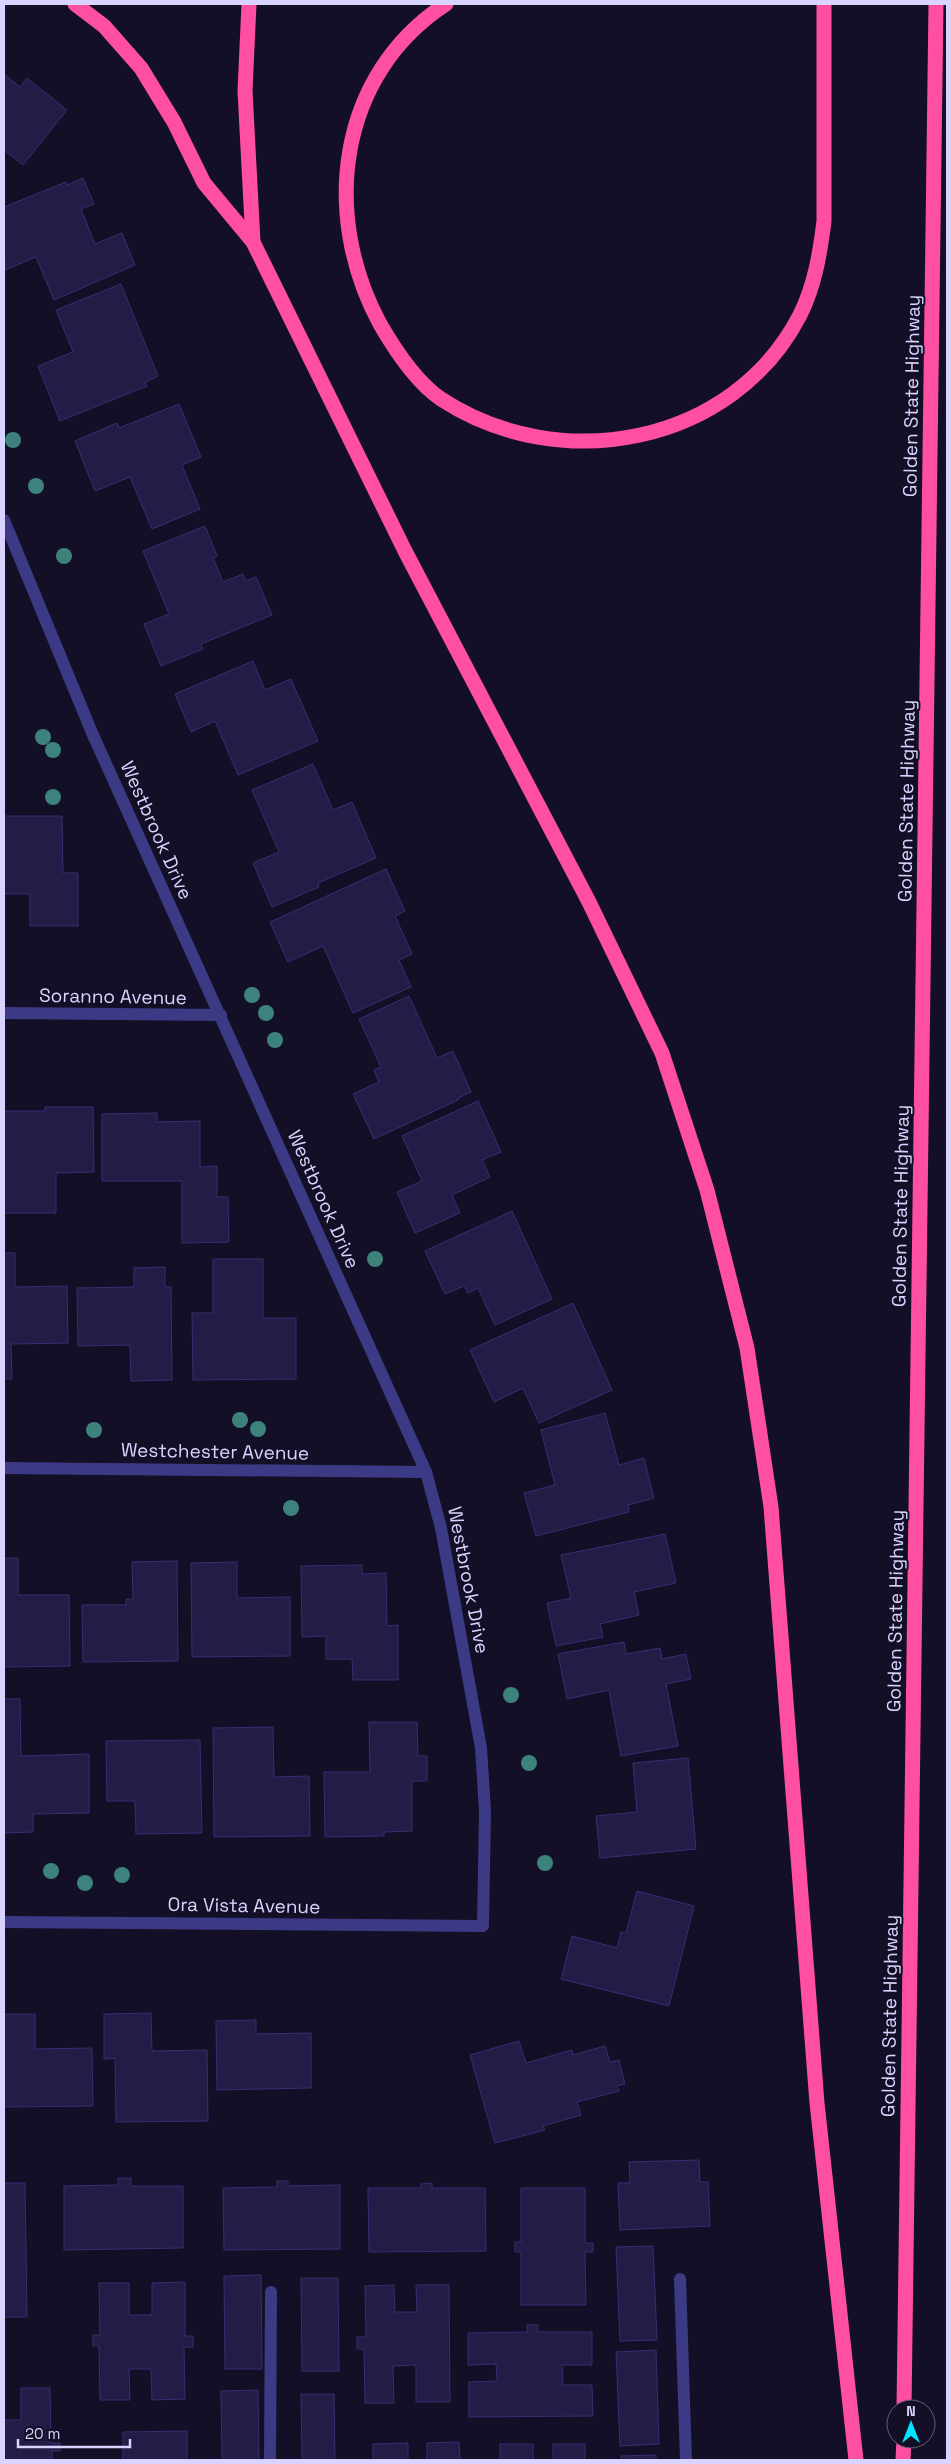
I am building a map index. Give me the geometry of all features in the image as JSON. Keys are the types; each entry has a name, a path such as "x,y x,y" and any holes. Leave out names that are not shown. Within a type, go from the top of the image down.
{"highway":[{"path":"75,4 104,26 141,68 174,122 204,183 253,242 404,551 589,902 662,1053 707,1190 748,1348 771,1506 817,2103 856,2460"},
{"path":"249,4 245,92 253,242"},
{"path":"446,4 415,28 392,54 373,82 358,115 349,150 345,187 347,227 356,267 370,305 389,339 412,370 439,397 468,414 531,436 564,440 596,440 628,438 659,430 690,420 717,405 742,387 764,366 784,340 800,314 812,284 820,253 824,221 824,4"},
{"name":"Golden State Highway","path":"904,2399 936,4"}],"street":[{"name":"Westbrook Drive","path":"4,520 93,735 426,1472 442,1528 481,1748 484,1811 484,1926"},
{"name":"Soranno Avenue","path":"4,1013 221,1016"},
{"name":"Westchester Avenue","path":"4,1468 426,1472"},
{"name":"Ora Vista Avenue","path":"4,1922 484,1926"},
{"path":"680,2279 686,2460"},
{"path":"270,2460 271,2292"}],"building":[{"path":"4,74 20,87 27,78 67,110 23,165 4,150"},
{"path":"83,178 94,204 81,209 95,244 122,233 135,265 54,300 36,257 5,270 4,207 66,182 67,185"},
{"path":"121,284 158,376 145,382 147,386 60,421 38,366 73,352 56,310"},
{"path":"179,404 201,457 182,465 200,509 152,529 130,477 95,491 75,441 117,423 119,428"},
{"path":"205,526 217,556 213,558 223,582 243,574 246,581 256,577 272,615 201,644 203,649 161,666 144,624 169,614 143,551"},
{"path":"253,661 265,690 291,679 318,741 238,775 215,721 191,732 175,694"},
{"path":"313,764 333,810 352,802 376,858 318,883 319,887 272,907 253,863 279,852 252,790"},
{"path":"4,816 62,816 63,873 78,873 78,926 30,926 30,894 4,894"},
{"path":"386,869 405,911 395,916 412,954 399,960 411,987 353,1013 323,946 288,962 270,922"},
{"path":"409,996 437,1058 453,1051 471,1092 458,1098 458,1100 374,1139 353,1094 379,1082 374,1070 381,1067 359,1019"},
{"path":"478,1101 501,1152 482,1160 490,1177 452,1195 460,1213 415,1233 397,1192 422,1181 402,1136"},
{"path":"45,1107 93,1107 94,1172 56,1173 56,1213 4,1213 4,1111 45,1111"},
{"path":"157,1113 157,1122 200,1121 200,1167 217,1166 217,1197 228,1197 229,1242 182,1243 182,1181 102,1181 102,1114"},
{"path":"512,1211 552,1299 495,1325 478,1288 468,1293 464,1286 445,1294 425,1251"},
{"path":"4,1253 15,1253 15,1287 67,1286 68,1343 11,1344 12,1379 4,1379"},
{"path":"213,1259 263,1259 263,1318 296,1318 296,1379 193,1380 192,1313 213,1313"},
{"path":"165,1267 165,1287 171,1287 172,1380 131,1381 130,1345 78,1346 77,1288 134,1287 134,1268"},
{"path":"573,1303 612,1390 539,1423 523,1388 494,1402 470,1350"},
{"path":"605,1413 619,1465 644,1458 654,1498 628,1505 629,1512 536,1536 524,1493 555,1485 541,1430"},
{"path":"665,1534 676,1583 634,1592 639,1615 600,1624 603,1637 556,1646 547,1603 571,1598 561,1555"},
{"path":"4,1558 18,1558 18,1595 69,1595 70,1666 4,1667"},
{"path":"177,1561 178,1661 83,1662 82,1605 126,1605 126,1599 133,1599 132,1562"},
{"path":"237,1562 237,1598 290,1597 290,1656 192,1657 191,1563"},
{"path":"362,1565 362,1574 386,1573 387,1626 398,1625 398,1680 353,1680 352,1659 326,1659 326,1636 302,1637 301,1566"},
{"path":"624,1642 626,1654 660,1648 662,1659 686,1654 691,1679 666,1684 678,1746 621,1756 609,1690 567,1699 558,1654"},
{"path":"4,1699 20,1699 21,1756 89,1754 89,1813 33,1814 33,1832 4,1833"},
{"path":"369,1722 417,1722 418,1756 427,1756 427,1781 412,1781 412,1831 384,1832 384,1836 325,1837 324,1772 370,1772"},
{"path":"273,1727 274,1777 309,1776 310,1836 214,1837 213,1728"},
{"path":"200,1740 202,1833 136,1834 135,1801 107,1801 106,1741"},
{"path":"688,1758 696,1849 600,1858 596,1816 637,1812 633,1763"},
{"path":"637,1891 694,1906 669,2006 561,1979 572,1936 617,1948 621,1932 626,1933"},
{"path":"151,2013 152,2051 207,2050 208,2121 116,2122 115,2058 104,2059 104,2014"},
{"path":"4,2014 35,2014 35,2049 92,2048 93,2106 4,2107"},
{"path":"256,2020 256,2034 311,2033 311,2088 217,2090 216,2021"},
{"path":"519,2041 526,2063 572,2050 573,2055 605,2046 610,2062 619,2060 625,2084 617,2086 619,2091 577,2102 581,2115 543,2126 545,2130 495,2143 470,2055"},
{"path":"699,2160 700,2182 708,2182 710,2226 620,2230 618,2183 630,2183 629,2162"},
{"path":"118,2178 131,2178 131,2186 183,2186 183,2248 64,2250 64,2186 118,2185"},
{"path":"277,2181 288,2181 288,2186 340,2185 340,2249 224,2250 223,2188 277,2187"},
{"path":"4,2183 25,2183 27,2317 4,2317"},
{"path":"432,2183 432,2188 485,2188 486,2251 369,2252 368,2188 421,2188 421,2184"},
{"path":"521,2188 585,2188 585,2243 593,2243 593,2252 585,2252 586,2305 521,2305 521,2252 515,2252 515,2242 521,2242"},
{"path":"653,2246 657,2340 620,2341 616,2247"},
{"path":"261,2275 262,2369 225,2369 224,2276"},
{"path":"301,2278 338,2278 339,2371 302,2371"},
{"path":"185,2282 185,2336 193,2336 193,2347 184,2347 185,2399 152,2400 151,2369 129,2369 130,2400 100,2400 99,2346 93,2346 93,2335 100,2335 99,2283 129,2283 129,2315 152,2315 152,2283"},
{"path":"394,2285 395,2312 417,2312 416,2285 449,2285 450,2402 416,2402 416,2365 393,2366 394,2403 365,2403 364,2349 357,2349 357,2337 366,2337 365,2286"},
{"path":"527,2325 538,2325 538,2332 592,2332 592,2365 562,2365 563,2385 592,2385 593,2416 469,2417 469,2382 497,2381 496,2364 468,2365 468,2333 527,2332"},
{"path":"656,2350 659,2444 620,2446 616,2352"},
{"path":"21,2388 50,2388 51,2443 60,2443 60,2451 52,2451 52,2460 4,2460 4,2420 21,2420"},
{"path":"258,2390 259,2460 222,2460 221,2391"},
{"path":"301,2394 334,2394 335,2460 302,2460"},
{"path":"187,2431 187,2460 123,2460 123,2432"},
{"path":"459,2442 460,2460 427,2460 427,2443"},
{"path":"408,2443 408,2460 373,2460 373,2444"},
{"path":"500,2444 533,2444 533,2460 500,2460"},
{"path":"553,2444 585,2444 585,2460 553,2460"},
{"path":"656,2455 656,2460 622,2460 621,2456"}]}
